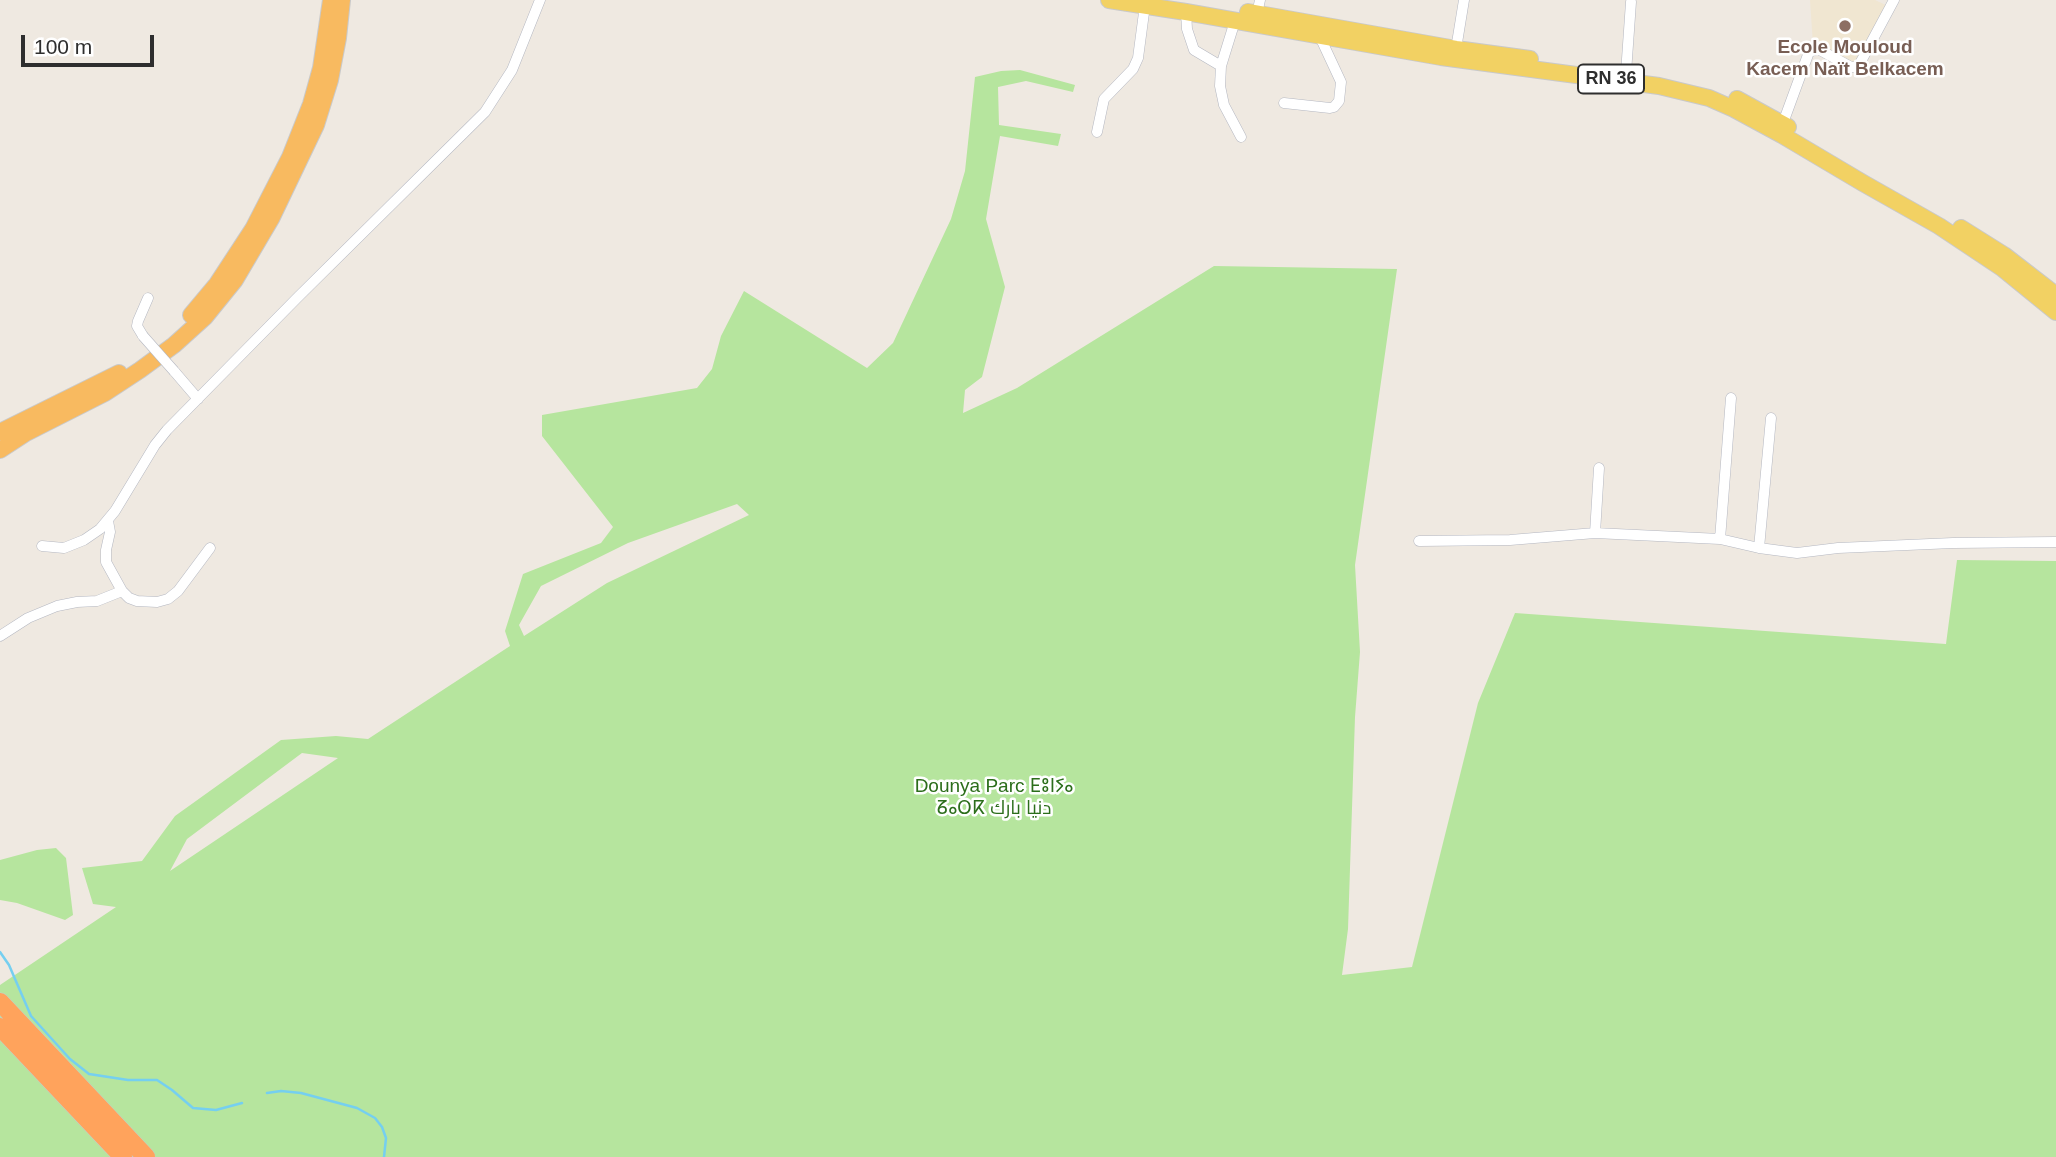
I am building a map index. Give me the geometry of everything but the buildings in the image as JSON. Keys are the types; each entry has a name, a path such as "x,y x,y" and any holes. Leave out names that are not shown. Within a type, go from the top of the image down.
{"highway":[{"path":"0,432 129,368 176,330 217,284 253,229 299,137 321,68 331,0"},
{"path":"0,450 26,433 105,393 157,358 205,317 235,280 271,219 316,125 330,80 342,0"},
{"path":"0,1002 146,1157"},
{"path":"0,1027 123,1157"}],"main road":[{"name":"RN 36","path":"1165,0 1258,7 1456,49 1679,80 1709,89 1742,101 1783,123 1982,240 2056,296"},
{"name":"RN 36","path":"1118,1 1320,37 1493,65 1634,82 1709,97 1734,108 1950,232 2002,268 2056,312"}],"street":[{"path":"42,546 64,548 75,544 93,535 108,521 155,445 485,112 513,70 540,0"},
{"path":"1456,49 1464,0"},
{"path":"1783,123 1807,54 1818,49 1851,67 1858,66 1894,0"},
{"path":"1626,73 1631,2"},
{"path":"1097,132 1104,99 1133,69 1138,58 1144,5"},
{"path":"1186,12 1187,29 1194,50 1221,66"},
{"path":"1235,21 1221,66 1220,86 1224,105 1241,137"},
{"path":"1284,103 1330,108 1339,101 1341,82 1320,37"},
{"path":"149,298 137,326 198,399"},
{"path":"1720,539 1731,398"},
{"path":"1759,548 1771,418"},
{"path":"1595,533 1599,468"},
{"path":"108,521 110,532 105,557 108,568 128,598 137,601 158,602 168,599 178,591 209,548"},
{"path":"1419,541 1510,540 1595,533 1720,539 1797,553 1838,548 1927,544 2056,542"},
{"path":"0,636 28,618 57,607 97,601 122,591"}],"shaded area":[{"name":"Ecole Mouloud Kacem Naït Belkacem","path":"1810,0 1875,0 1890,7 1856,68 1813,45"}],"green space":[{"name":"Dounya Parc ⴹⵓⵏⵢⴰ ⵒⴰⵔⴽ دنيا بارك","path":"1020,70 1075,85 1073,92 1026,81 998,87 999,125 1061,134 1058,146 1000,136 986,219 1005,287 982,377 965,390 963,413 1017,388 1214,266 1397,269 1355,565 1360,652 1355,717 1348,929 1342,975 1412,967 1478,703 1515,613 1946,644 1957,560 2056,561 2056,1157 0,1157 0,985 116,907 93,904 82,868 142,861 175,816 281,740 336,736 368,739 510,646 505,631 523,574 601,543 613,527 542,436 542,415 697,388 712,369 721,336 744,291 867,368 893,343 951,219 965,171 975,77","holes":["737,504 749,515 607,583 524,636 519,625 541,586 628,543","302,753 338,758 170,871 187,839"]},
{"path":"56,848 66,858 73,915 65,920 17,903 0,900 0,860"}],"waterway":[{"path":"0,952 9,965 31,1016 70,1059 89,1074 128,1080 157,1080 193,1108 216,1110 242,1103"},
{"path":"267,1093 301,1093 357,1108 375,1118 382,1127 386,1138 384,1157"}],"place":[{"name":"Ecole Mouloud Kacem Naït Belkacem","path":"1845,26"}]}
